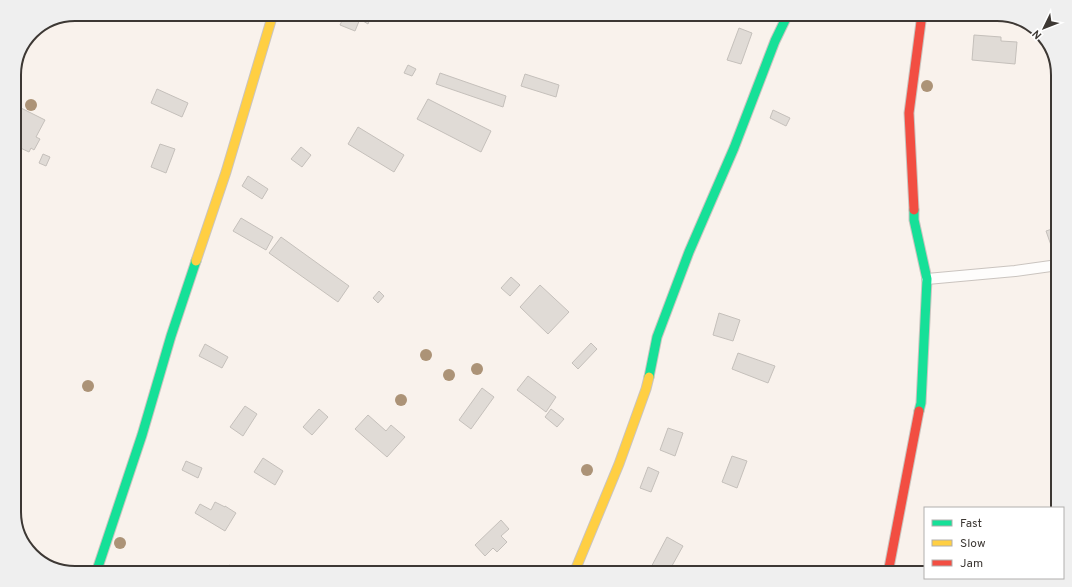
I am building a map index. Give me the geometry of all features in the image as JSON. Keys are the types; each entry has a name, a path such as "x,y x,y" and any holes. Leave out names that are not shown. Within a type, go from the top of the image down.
{"street":[{"path":"98,566 142,435 171,336 226,172 271,21"},
{"path":"577,566 619,464 646,389 657,337 686,259 734,148 785,21"},
{"path":"889,566 921,403 928,279 914,220 909,113 921,21"}],"lane":[{"path":"928,279 1015,271 1051,266"}],"building":[{"path":"342,21 359,21 355,31 340,25"},
{"path":"739,28 752,33 741,64 727,60"},
{"path":"974,35 1001,37 1001,41 1017,42 1015,64 972,60"},
{"path":"408,65 416,69 412,76 404,73"},
{"path":"440,73 506,96 503,107 436,84"},
{"path":"525,74 559,85 556,97 521,86"},
{"path":"157,89 188,103 182,117 151,103"},
{"path":"428,99 491,131 481,152 417,119"},
{"path":"21,108 45,120 36,137 40,139 34,150 31,148 29,152 21,148"},
{"path":"773,110 790,118 786,126 770,118"},
{"path":"358,127 404,155 394,172 348,144"},
{"path":"160,144 175,149 166,173 151,167"},
{"path":"301,147 311,155 302,167 291,159"},
{"path":"43,154 50,157 46,166 39,163"},
{"path":"248,176 268,189 262,199 242,186"},
{"path":"241,218 273,237 266,250 233,231"},
{"path":"1051,229 1051,245 1046,231"},
{"path":"281,237 349,286 338,302 269,253"},
{"path":"511,277 520,285 510,296 501,288"},
{"path":"540,285 569,312 548,334 520,307"},
{"path":"379,291 384,296 378,303 373,298"},
{"path":"719,313 740,320 733,341 713,335"},
{"path":"591,343 597,349 578,369 572,363"},
{"path":"205,344 228,357 222,368 199,356"},
{"path":"738,353 775,366 768,383 732,369"},
{"path":"528,376 556,397 546,412 517,390"},
{"path":"482,388 494,397 471,429 459,420"},
{"path":"245,406 257,414 243,436 230,427"},
{"path":"319,409 328,417 312,435 303,427"},
{"path":"551,409 564,419 557,427 545,417"},
{"path":"368,415 386,431 391,425 405,437 387,457 355,429"},
{"path":"668,428 683,433 675,456 660,450"},
{"path":"732,456 747,461 737,488 722,482"},
{"path":"263,458 283,471 275,485 254,472"},
{"path":"186,461 202,468 198,478 182,470"},
{"path":"648,467 659,472 651,492 640,488"},
{"path":"215,502 236,513 225,531 195,513 200,504 211,510"},
{"path":"501,520 509,529 501,536 507,542 497,552 493,548 485,556 475,545"},
{"path":"667,537 683,546 672,566 652,566"}],"traffic: fast":[{"path":"649,377 657,337 689,252 734,148 775,41 785,21"},
{"path":"914,210 914,220 927,279 921,403 919,411"},
{"path":"98,566 142,435 171,336 196,261"}],"traffic: slow":[{"path":"196,261 226,172 271,21"},
{"path":"577,566 619,464 649,377"}],"traffic: jam":[{"path":"914,210 909,113 921,21"},
{"path":"889,566 919,411"}]}
